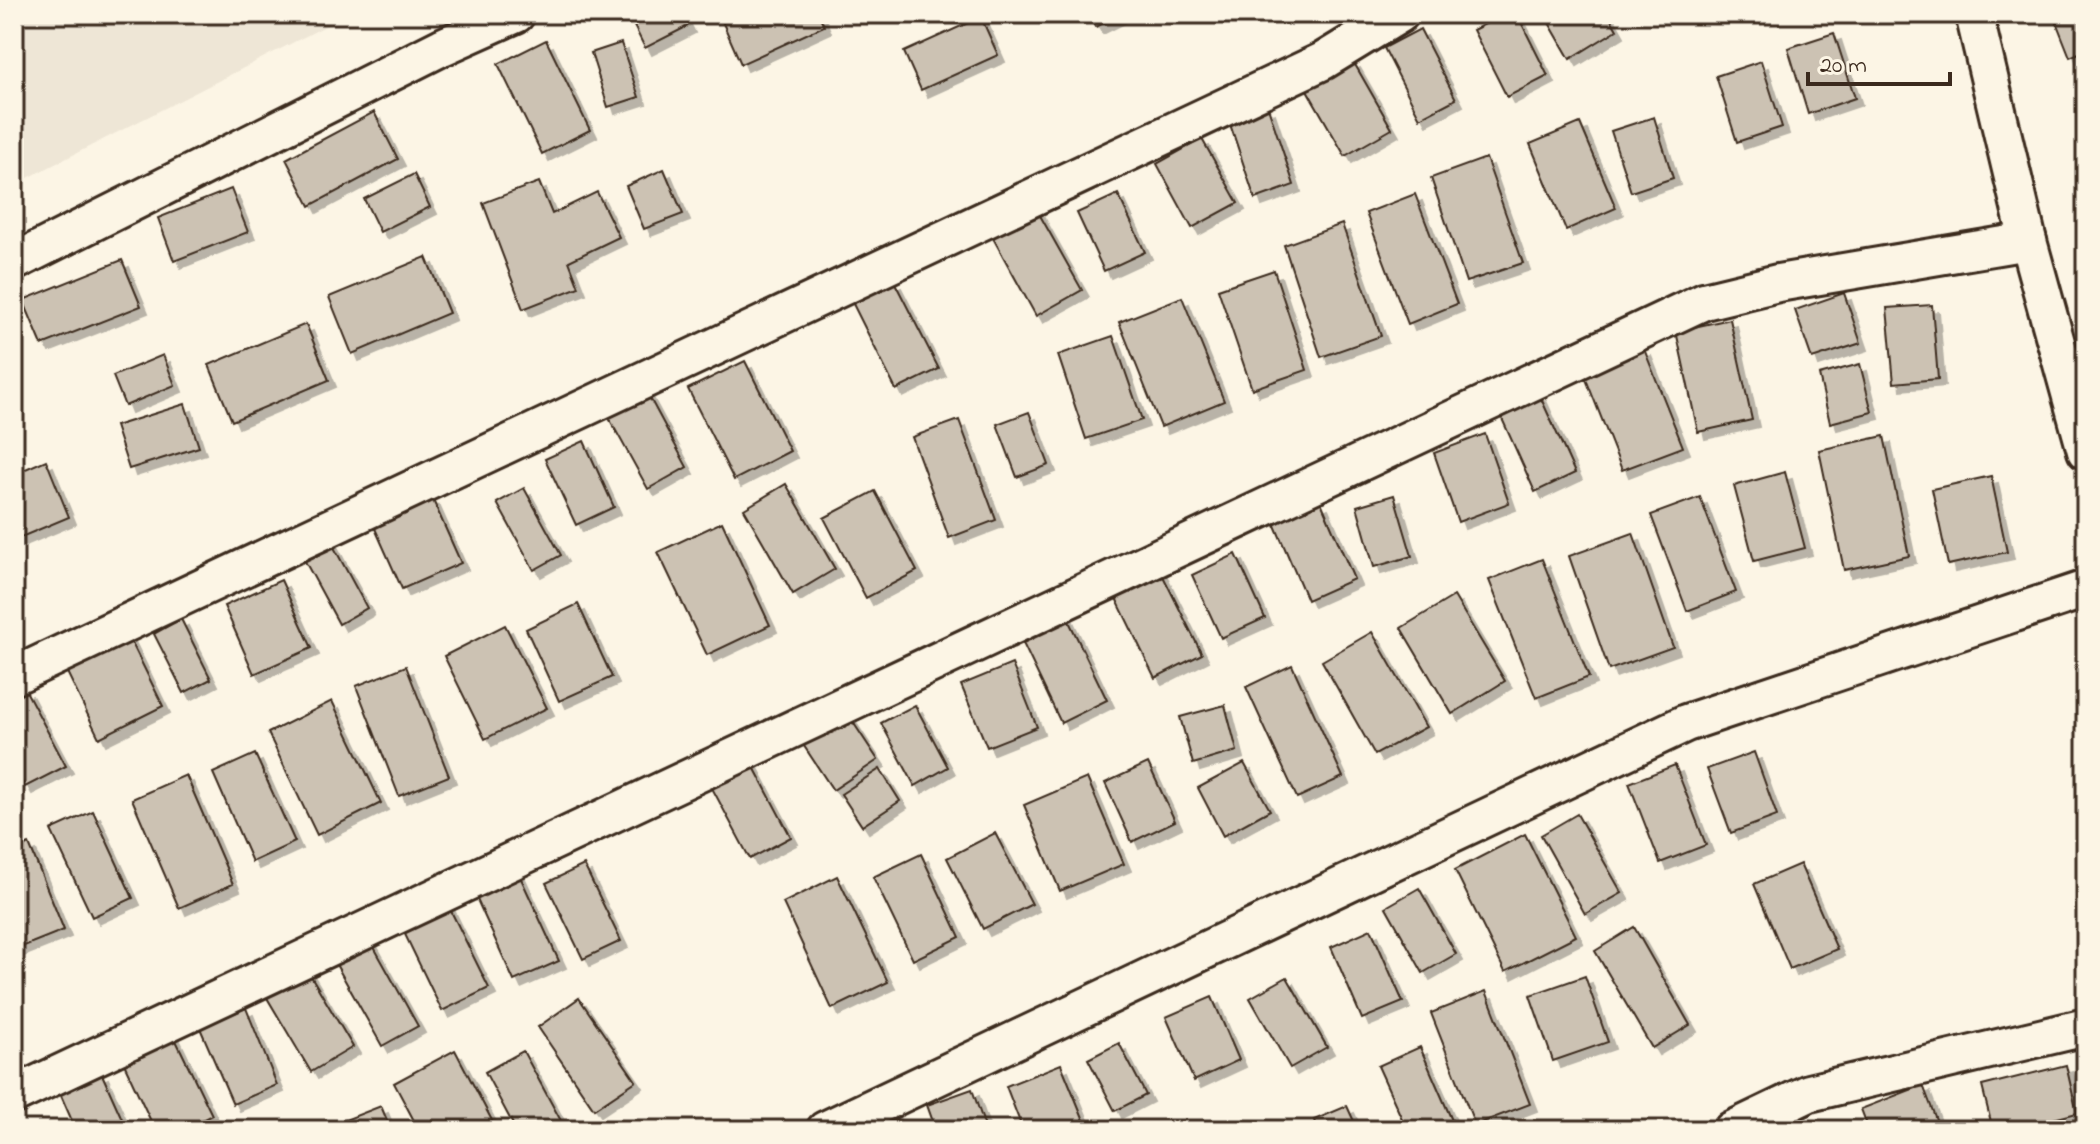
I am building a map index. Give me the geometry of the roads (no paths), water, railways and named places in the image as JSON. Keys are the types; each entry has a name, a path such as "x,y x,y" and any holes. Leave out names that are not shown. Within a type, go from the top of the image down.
{"street":[{"path":"14,262 428,54 516,14"},
{"path":"14,676 1323,61 1400,14"},
{"path":"1974,14 2028,241 2086,451"},
{"path":"14,1095 1704,301 1778,283 2028,241"},
{"path":"825,1130 1686,723 2086,589"},
{"path":"1732,1130 1809,1093 2086,1027"}]}
